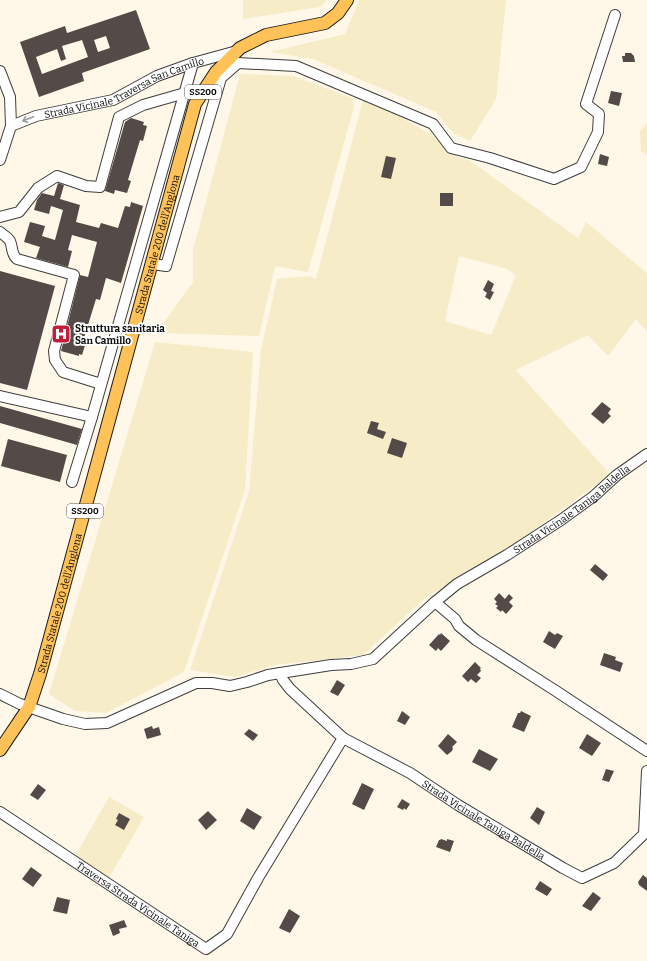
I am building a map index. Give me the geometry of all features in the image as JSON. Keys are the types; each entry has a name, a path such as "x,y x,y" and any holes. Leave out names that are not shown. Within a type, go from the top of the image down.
{"main road":[{"name":"Strada Statale 200 dell'Anglona","path":"0,750 29,707 36,687 153,264 195,104 216,72 240,48 266,35 325,23 338,13 347,0"}],"street":[{"path":"153,264 166,266 221,78 238,63 296,66 433,124 451,148 490,158 554,179 581,167 598,132 599,114 586,104 616,15"},
{"name":"Strada Vicinale Traversa San Camillo","path":"11,126 36,116 113,100 157,76 193,63 237,51"},
{"path":"72,482 193,63"},
{"path":"0,70 10,97 11,126 0,160"},
{"path":"101,384 63,372 56,360 54,351 74,275 18,259 13,256 10,242 0,230 2,217 18,212 38,188 57,176 86,186 100,187 119,117 143,105 185,93"},
{"path":"0,396 92,417"},
{"name":"Strada Vicinale Taniga Baldella","path":"0,694 54,716 85,724 107,723 196,683 212,683 230,686 268,675 331,665 351,664 373,659 435,602 457,584 508,555 561,520 594,496 617,475 647,454"},
{"path":"435,602 455,619 459,626 476,640 647,751"},
{"name":"Strada Vicinale Taniga Baldella","path":"280,673 290,689 343,738 410,773 458,805 582,878 614,863 644,834 647,771"},
{"path":"36,687 37,702 54,716"},
{"name":"Strada Vicinale Taniga Baldella","path":"15,727 27,718 35,716 54,716"},
{"name":"Traversa Strada Vicinale Taniga","path":"0,812 206,949 227,934 258,878 343,738"}],"shaded area":[{"path":"243,0 327,0 320,7 243,19"},
{"path":"359,0 506,0 496,99 470,141 453,133 436,112 313,59 270,52 345,34"},
{"path":"240,74 293,76 352,98 354,107 308,272 275,266 259,336 156,333 193,282 193,250"},
{"path":"364,96 430,134 457,157 469,160 578,238 586,222 647,273 647,331 636,319 608,356 588,335 516,370 610,474 508,549 424,599 363,655 275,665 236,677 190,670 249,491 261,350 277,279 309,276 316,279","holes":["459,256 507,269 516,275 491,335 445,321"]},
{"path":"647,123 647,155 641,151 640,131"},
{"path":"155,342 253,352 245,490 184,672 106,713 75,711 49,694"},
{"path":"109,797 144,817 109,878 74,858"}],"building":[{"path":"136,10 150,49 82,73 84,81 39,97 20,42 65,26 67,33","holes":["106,36 110,48 98,52 94,40","82,40 88,57 42,74 36,57 57,49 61,61 66,59 62,46"]},
{"path":"625,53 631,53 634,56 635,62 623,62 622,56 625,56"},
{"path":"611,91 622,93 619,106 608,103"},
{"path":"131,118 144,122 143,125 147,126 143,141 140,140 128,180 131,181 127,193 115,190 114,194 105,191 125,122"},
{"path":"600,154 609,157 607,166 598,164"},
{"path":"386,156 396,158 391,179 381,177"},
{"path":"58,183 64,185 60,199 80,205 76,222 99,228 101,223 118,228 125,206 130,207 131,202 143,206 121,283 106,278 100,300 96,299 84,338 87,339 82,355 79,354 79,356 61,351 80,275 88,277 97,242 72,235 68,250 72,251 68,267 36,258 40,247 24,242 30,222 45,226 42,236 55,240 63,210 51,206 49,214 34,210 37,200 42,193 54,196"},
{"path":"440,193 453,193 453,206 440,206"},
{"path":"0,271 55,286 27,390 0,383"},
{"path":"488,280 494,284 491,291 494,292 490,300 485,297 487,293 483,290"},
{"path":"602,402 611,409 608,413 611,416 603,424 591,414"},
{"path":"0,406 82,429 77,445 0,423"},
{"path":"371,421 379,423 377,429 386,432 383,439 367,433"},
{"path":"392,438 407,443 402,458 387,453"},
{"path":"8,439 67,455 60,482 1,466"},
{"path":"595,564 608,575 603,581 590,570"},
{"path":"499,593 505,599 509,594 513,598 509,602 513,606 506,614 502,610 501,612 496,608 498,606 495,604 497,602 494,599"},
{"path":"549,631 555,635 557,633 563,636 555,649 543,642"},
{"path":"441,633 450,641 441,651 438,648 436,651 429,645"},
{"path":"604,653 616,657 615,660 623,663 620,672 600,665"},
{"path":"475,662 481,668 481,671 477,675 481,678 476,683 471,679 468,682 462,676"},
{"path":"337,680 345,685 338,696 330,692"},
{"path":"402,711 410,717 405,725 397,721"},
{"path":"521,711 531,716 524,732 512,727 518,713"},
{"path":"152,726 153,729 159,727 161,735 147,739 144,729"},
{"path":"249,729 258,735 253,741 244,734"},
{"path":"448,734 457,742 452,747 452,751 447,755 438,746"},
{"path":"587,734 601,743 592,756 579,748"},
{"path":"479,749 498,759 490,771 472,762"},
{"path":"606,769 614,771 609,782 602,780"},
{"path":"362,783 374,789 364,810 352,804"},
{"path":"38,784 46,790 38,800 30,795"},
{"path":"402,799 410,804 406,810 404,808 403,810 397,807"},
{"path":"537,807 545,812 539,825 530,818"},
{"path":"247,808 262,817 254,830 240,821"},
{"path":"208,811 217,820 206,830 198,820"},
{"path":"119,813 130,819 124,830 115,825 118,820 116,819"},
{"path":"441,839 454,841 450,852 436,847"},
{"path":"31,867 42,875 33,887 22,879"},
{"path":"643,875 647,878 647,891 639,885 638,882"},
{"path":"540,881 552,889 547,896 535,889"},
{"path":"593,892 601,898 591,911 582,906"},
{"path":"57,897 70,900 67,914 53,911"},
{"path":"289,909 300,916 290,933 279,928"},
{"path":"124,920 127,927 119,929 120,933 113,936 109,925"}],"place":[{"name":"Struttura sanitaria San Camillo","path":"61,334"}]}
